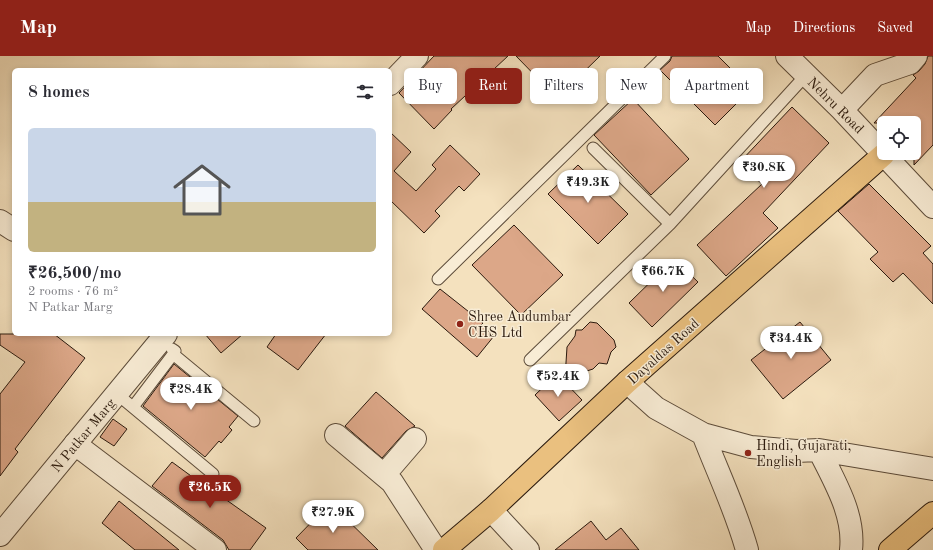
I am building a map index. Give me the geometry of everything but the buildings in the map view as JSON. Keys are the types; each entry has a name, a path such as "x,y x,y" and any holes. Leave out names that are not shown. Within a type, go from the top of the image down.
{"main road":[{"name":"Dayaldas Road","path":"444,550 491,510 628,382 877,159"},
{"path":"890,550 933,513"}],"street":[{"path":"392,82 417,56"},
{"name":"Nehru Road","path":"787,56 842,110 877,148"},
{"path":"842,110 878,65 910,63 916,56"},
{"name":"Nehru Road","path":"889,160 933,207"},
{"path":"0,221 12,229"},
{"name":"N Patkar Marg","path":"0,534 76,444 125,400 167,343"},
{"path":"628,382 656,408 703,434 751,447 796,452 819,450 933,469"},
{"path":"703,434 731,500 747,550"},
{"path":"336,435 392,482 436,550"},
{"path":"384,475 415,439"},
{"path":"76,444 215,550"},
{"path":"819,450 846,505 852,543 851,550"},
{"path":"491,510 528,550"}],"lane":[{"path":"438,279 665,56"},
{"path":"530,360 670,224 806,75"},
{"path":"593,148 670,224"},
{"path":"167,343 254,421"},
{"path":"125,400 213,474"}],"place":[{"name":"Shree Audumbar CHS Ltd","path":"460,324"},
{"name":"Hindi, Gujarati, English","path":"748,453"}]}
